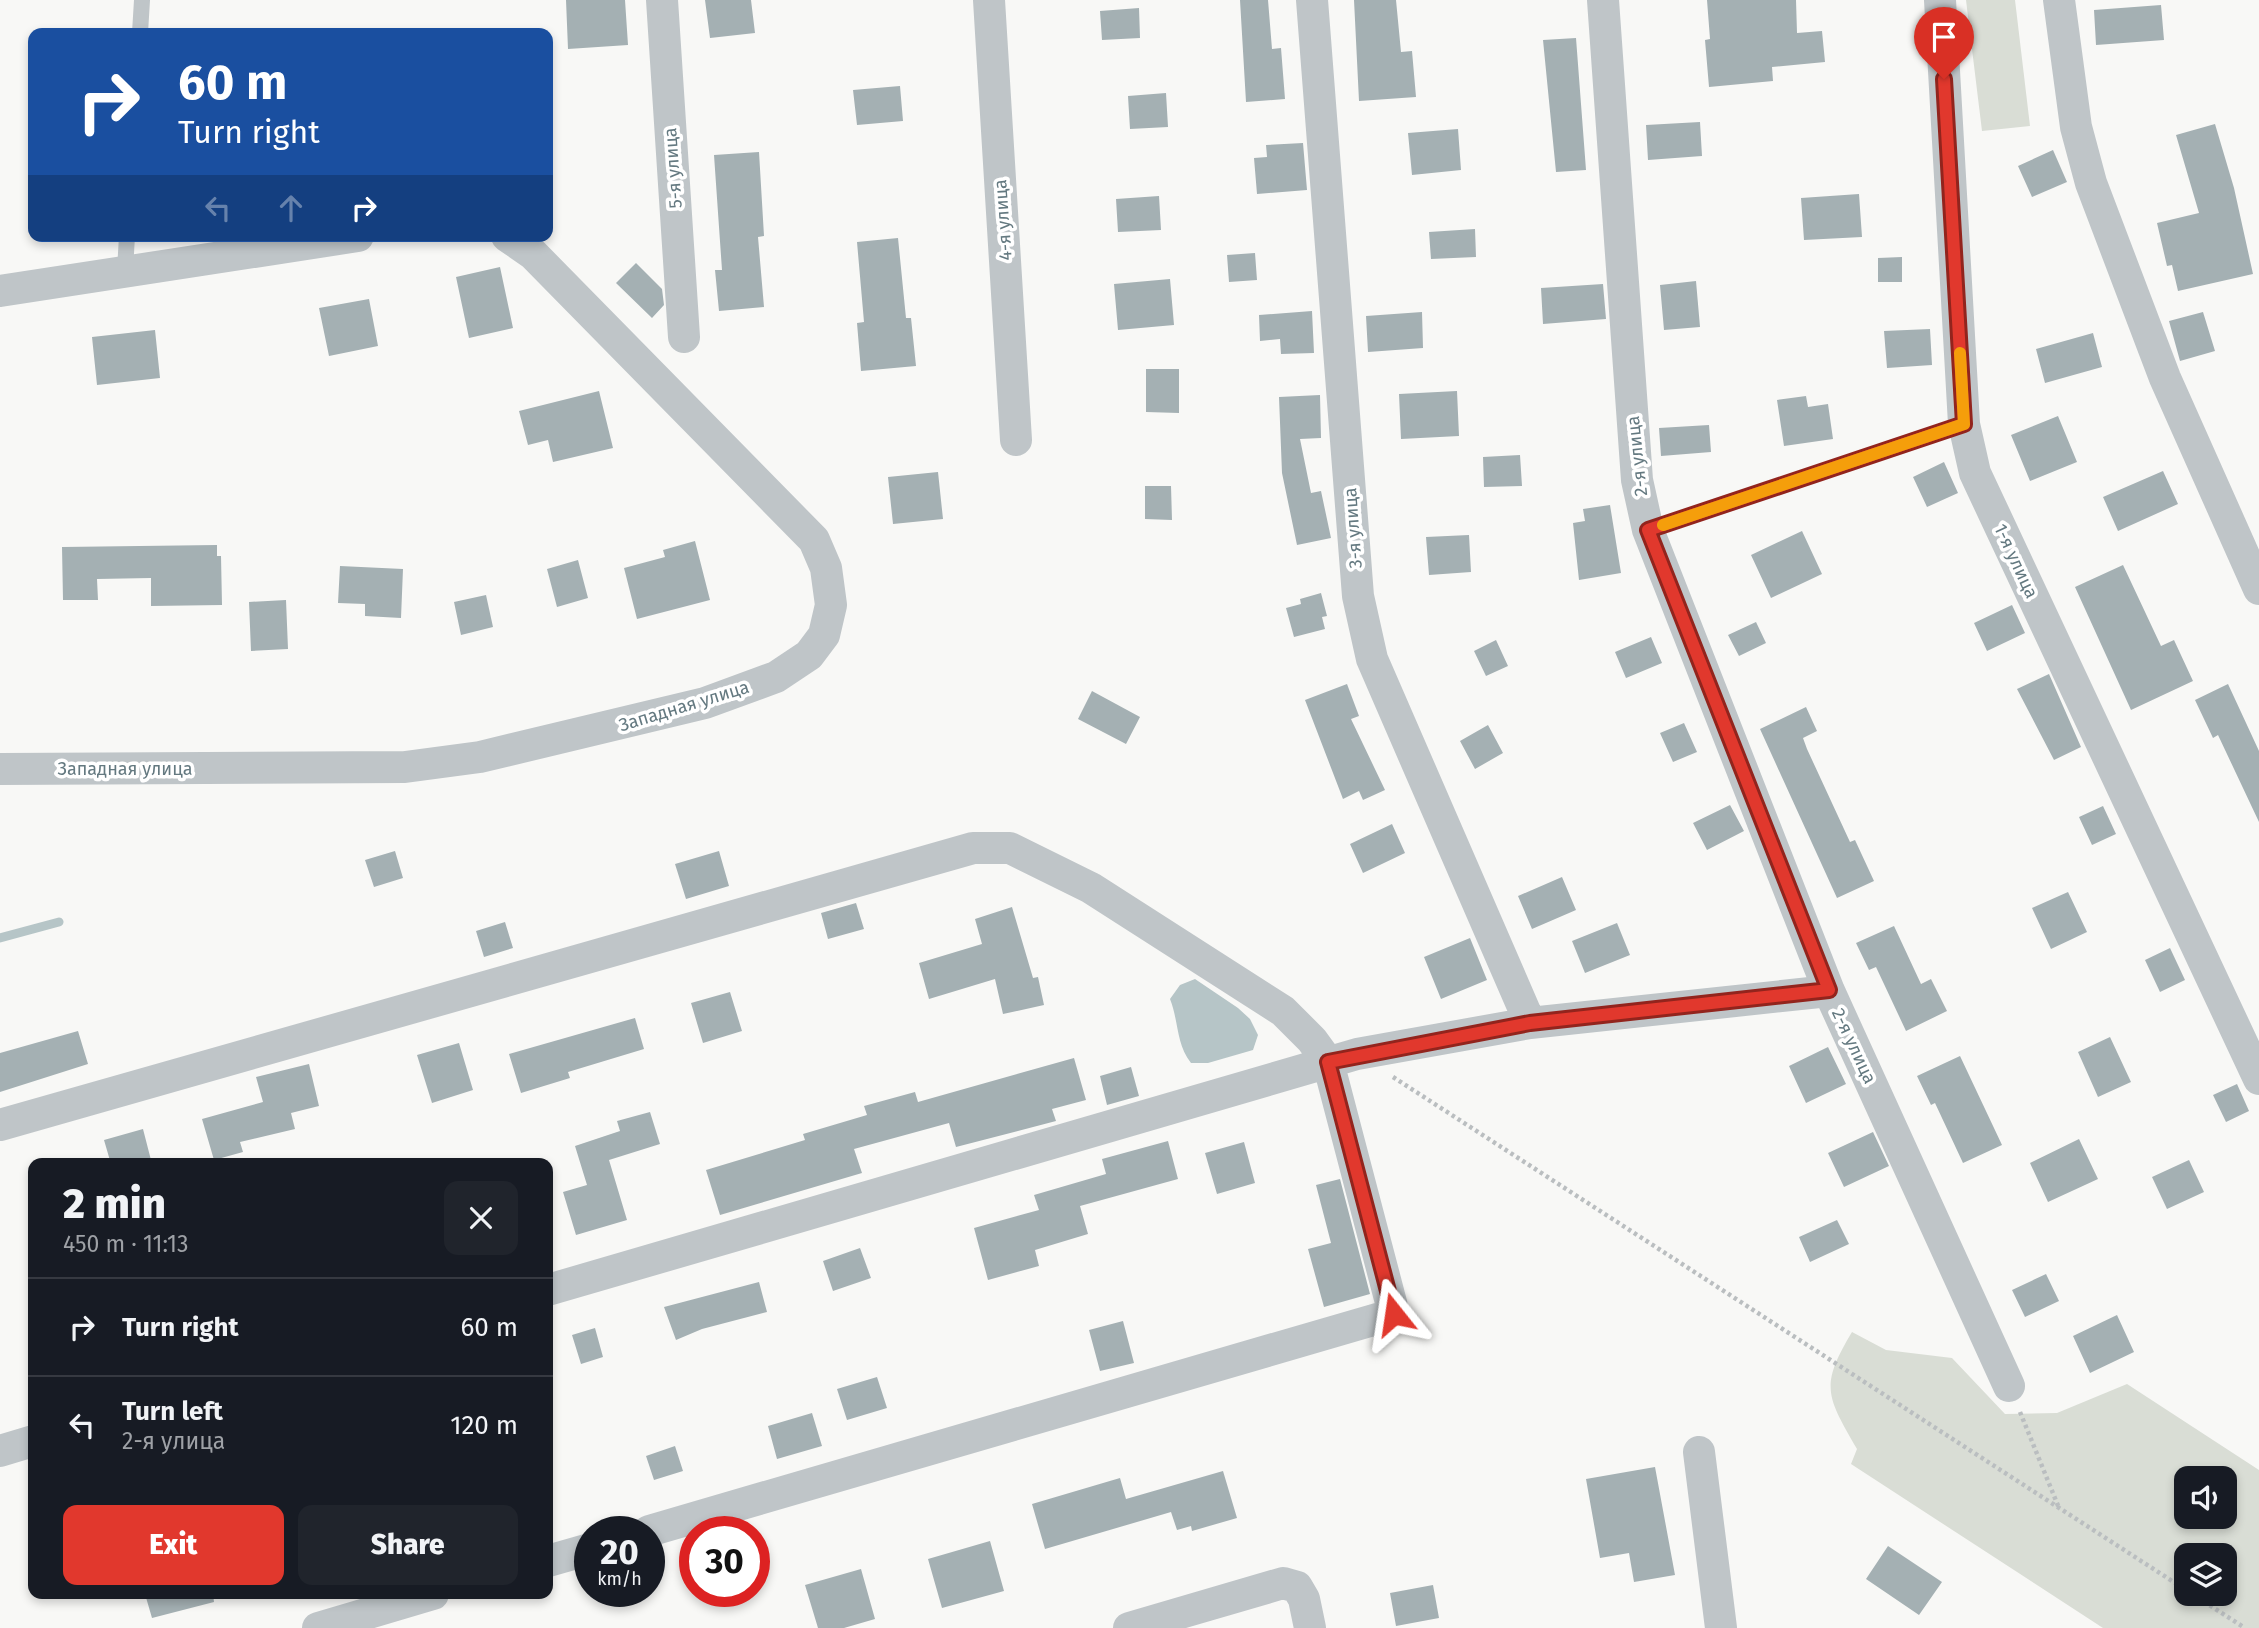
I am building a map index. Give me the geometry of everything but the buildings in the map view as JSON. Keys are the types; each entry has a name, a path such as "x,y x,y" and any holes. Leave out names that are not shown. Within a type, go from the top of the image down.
{"street":[{"name":"5-я улица","path":"662,0 684,337"},
{"name":"4-я улица","path":"989,0 1016,440"},
{"name":"3-я улица","path":"1312,0 1358,596 1372,659 1530,1023"},
{"name":"2-я улица","path":"1603,0 1637,480 1648,530 1829,990 2009,1386"},
{"name":"1-я улица","path":"1940,0 1964,424 1975,473 2259,1079"},
{"path":"2059,0 2076,127 2091,183 2165,378 2259,589"},
{"path":"0,290 317,242"},
{"name":"Западная улица","path":"0,769 405,768 480,757 705,703 776,677 809,655 824,635 831,604 826,568 814,540 533,254 516,242"},
{"path":"0,1125 973,848 1010,848 1091,888 1283,1011 1312,1040 1342,1058 1394,1314 665,1526"},
{"path":"553,1289 1342,1058 1530,1023 1829,990"},
{"path":"0,1451 28,1443"},
{"path":"1699,1452 1721,1628"},
{"path":"553,1560 574,1554"},
{"path":"1129,1628 1283,1583 1297,1587 1304,1599 1310,1628"},
{"path":"318,1628 416,1599"}],"lane":[{"path":"140,28 142,0"},
{"path":"125,270 127,242"},
{"path":"1648,530 1964,424"}],"path":[{"path":"1342,1058 2174,1582"},
{"path":"2009,1386 2060,1509"},
{"path":"2211,1606 2245,1628"}],"shaded area":[{"path":"1966,0 2015,0 2030,126 1982,131"},
{"path":"1195,979 1250,1019 1258,1035 1253,1050 1208,1063 1191,1063 1180,1040 1170,999 1180,985"},
{"path":"1852,1332 1886,1350 1952,1358 2005,1414 2057,1413 2127,1384 2259,1470 2259,1628 2103,1628 1851,1464 1857,1449 1834,1403 1831,1379"}],"waterway":[{"path":"0,938 59,922"}],"slow traffic":[{"path":"1663,525 1964,424 1960,353"}],"route":[{"path":"1394,1314 1328,1062 1357,1054 1530,1023 1829,990 1648,530 1964,424 1944,79"}]}
